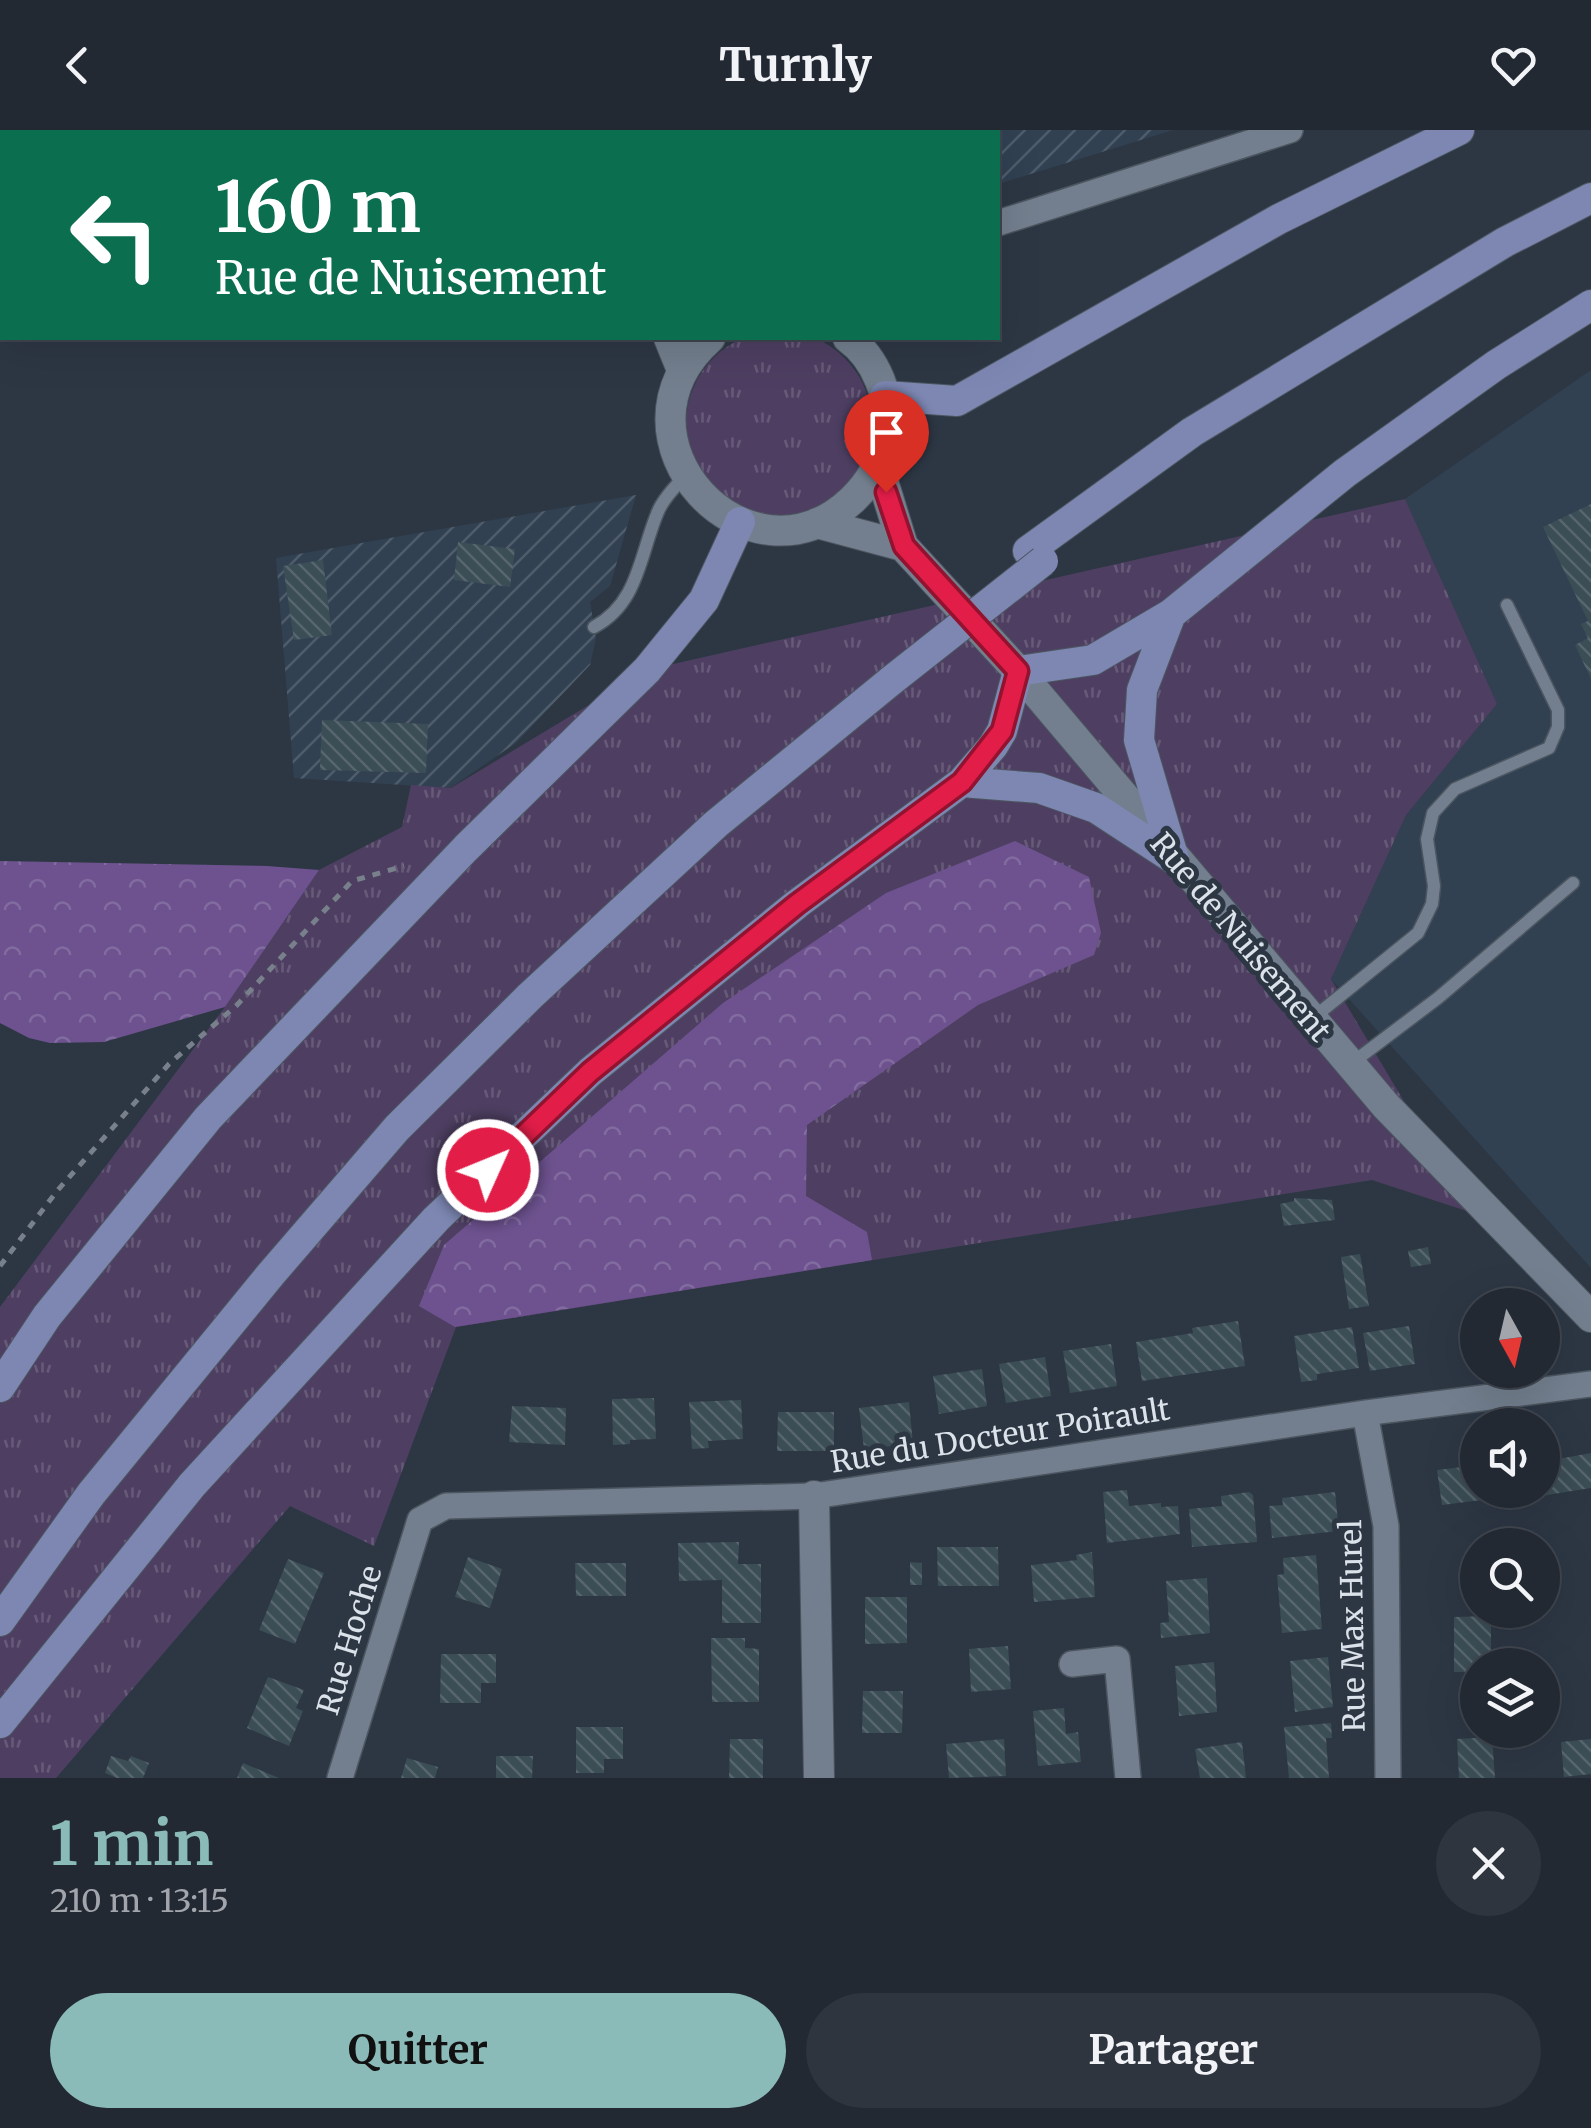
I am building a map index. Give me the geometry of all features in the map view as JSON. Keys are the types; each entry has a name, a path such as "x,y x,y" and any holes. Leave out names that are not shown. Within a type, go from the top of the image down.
{"main road":[{"path":"885,396 957,400 1279,219 1460,130"},
{"path":"1506,242 1591,181"},
{"path":"0,1592 91,1466 245,1279 405,1097 546,958 694,824 1192,432 1506,242 1591,198"},
{"path":"1036,556 1315,378 1473,283 1591,220"},
{"path":"0,1723 192,1484 436,1219 590,1072 797,904 962,782 1002,731 1018,671 1092,660 1171,614 1345,473 1496,366 1591,305"},
{"path":"0,1387 48,1316 208,1118 466,848 647,670 712,587 740,522"},
{"path":"1171,614 1142,690 1139,740 1174,860"},
{"path":"0,1620 91,1494 271,1274 397,1128 530,996 716,824 888,674"},
{"path":"962,782 1039,788 1096,808 1174,860"}],"street":[{"path":"1000,222 1290,130"},
{"path":"670,340 682,370"},
{"path":"708,340 682,370 671,405 672,441 685,476 708,503 740,522 791,529 817,523 842,509 863,490 878,465 887,432 885,396 874,367 858,342"},
{"name":"Rue de Nuisement","path":"878,465 904,546 1018,671 1350,1065 1591,1318"},
{"path":"817,523 904,546"},
{"name":"Rue du Docteur Poirault","path":"420,1520 446,1506 814,1496 1366,1413 1591,1384"},
{"name":"Rue Max Hurel","path":"1366,1413 1386,1526 1388,1778"},
{"path":"814,1496 819,1778"},
{"name":"Rue Hoche","path":"340,1778 420,1520"},
{"path":"1072,1664 1116,1659 1128,1778"}],"lane":[{"path":"594,627 611,618 633,589 658,509 685,476"},
{"path":"1311,1020 1418,933 1432,904 1434,886 1428,839 1433,813 1454,789 1549,748 1558,727 1558,710 1506,605"},
{"path":"1350,1065 1438,998 1573,882"}],"path":[{"path":"0,1266 57,1191 169,1064 238,1005 352,882 409,864"}],"shaded area":[{"path":"1000,130 1173,130 1000,183"},
{"path":"1591,370 1591,1268 1331,979 1406,815 1497,704 1405,499"},
{"path":"636,495 610,586 590,602 596,638 590,665 516,743 450,788 294,778 276,558"}],"green space":[{"path":"740,340 818,340 856,373 870,406 870,442 856,475 830,501 797,515 761,515 728,501 702,475 688,442 686,424 693,389 714,359"},
{"path":"1405,499 1497,704 1406,815 1331,979 1470,1212 1372,1180 456,1327 374,1546 290,1506 56,1778 0,1778 0,1307 225,1007 319,870 402,827 411,785 451,788 647,670"},
{"path":"1015,841 1089,877 1101,933 1094,955 978,1005 807,1125 806,1196 867,1232 872,1260 455,1327 419,1306 444,1245 723,1003 886,893"},
{"path":"0,861 319,870 225,1007 104,1042 50,1043 29,1038 0,1023"}],"building":[{"path":"1591,504 1591,679 1575,645 1588,638 1581,624 1588,621 1543,527"},
{"path":"458,542 515,549 510,587 454,580"},
{"path":"323,560 332,635 294,640 283,566"},
{"path":"322,720 428,724 426,773 320,770"},
{"path":"1294,1198 1332,1200 1335,1220 1284,1226 1280,1204"},
{"path":"1428,1247 1431,1264 1411,1267 1408,1251"},
{"path":"1360,1254 1369,1306 1349,1309 1341,1257"},
{"path":"1238,1321 1245,1366 1142,1381 1136,1342"},
{"path":"1409,1326 1415,1364 1370,1371 1363,1333"},
{"path":"1352,1327 1359,1368 1317,1374 1317,1380 1301,1382 1294,1336"},
{"path":"1111,1344 1117,1386 1070,1393 1063,1351"},
{"path":"1045,1357 1051,1396 1006,1403 999,1364"},
{"path":"982,1369 987,1406 939,1414 933,1376"},
{"path":"654,1398 656,1439 613,1445 612,1399"},
{"path":"741,1400 743,1439 708,1441 709,1448 692,1449 689,1402"},
{"path":"909,1402 913,1444 864,1449 859,1408"},
{"path":"512,1406 566,1408 565,1445 509,1442"},
{"path":"778,1412 834,1412 834,1451 777,1451"},
{"path":"1591,1453 1591,1488 1560,1493 1560,1459"},
{"path":"1460,1467 1460,1503 1442,1505 1437,1470"},
{"path":"1127,1490 1129,1506 1178,1506 1180,1534 1107,1543 1103,1492"},
{"path":"1249,1492 1253,1495 1257,1542 1192,1547 1189,1509 1222,1506 1221,1496"},
{"path":"1335,1492 1339,1531 1272,1538 1269,1506 1283,1505 1282,1498"},
{"path":"739,1542 738,1564 761,1564 761,1623 722,1623 722,1580 679,1581 678,1543"},
{"path":"937,1547 998,1547 999,1586 938,1586"},
{"path":"1092,1552 1095,1597 1034,1602 1031,1565 1077,1560 1076,1555"},
{"path":"1316,1555 1322,1629 1282,1633 1277,1575 1284,1574 1283,1558"},
{"path":"468,1557 502,1569 490,1608 455,1597"},
{"path":"288,1559 324,1573 295,1644 259,1630"},
{"path":"910,1562 922,1563 922,1585 910,1585"},
{"path":"575,1563 626,1563 626,1596 576,1596"},
{"path":"1207,1578 1210,1633 1161,1638 1160,1623 1169,1622 1166,1581"},
{"path":"865,1597 907,1597 907,1643 865,1644"},
{"path":"1454,1617 1460,1617 1460,1628 1491,1628 1491,1648 1460,1648 1460,1672 1454,1672"},
{"path":"711,1638 745,1638 745,1648 759,1649 759,1702 712,1702"},
{"path":"1008,1646 1011,1689 971,1692 969,1649"},
{"path":"441,1654 496,1654 496,1683 481,1683 481,1703 440,1703"},
{"path":"1328,1657 1333,1707 1295,1712 1290,1661"},
{"path":"1214,1662 1217,1712 1179,1716 1175,1666"},
{"path":"268,1677 304,1690 296,1708 303,1711 289,1746 247,1728"},
{"path":"863,1691 903,1691 902,1733 862,1733"},
{"path":"1064,1708 1066,1734 1078,1732 1081,1762 1038,1766 1033,1711"},
{"path":"1331,1723 1332,1738 1326,1738 1329,1778 1289,1778 1284,1727"},
{"path":"576,1727 623,1727 623,1759 604,1759 604,1773 576,1773"},
{"path":"730,1739 763,1739 763,1778 729,1778"},
{"path":"1004,1739 1006,1776 949,1778 946,1744"},
{"path":"1457,1739 1460,1748 1493,1748 1495,1778 1459,1778"},
{"path":"1591,1739 1591,1774 1564,1777 1561,1742"},
{"path":"1242,1742 1246,1778 1200,1778 1195,1749"},
{"path":"111,1756 128,1761 131,1756 149,1763 143,1778 117,1778 105,1773"},
{"path":"496,1756 533,1756 532,1778 496,1778"},
{"path":"407,1758 438,1767 435,1778 401,1778"},
{"path":"243,1763 279,1778 237,1778"}],"route":[{"path":"488,1170 590,1072 797,904 962,782 1002,731 1018,671 904,546 886,492"}]}
